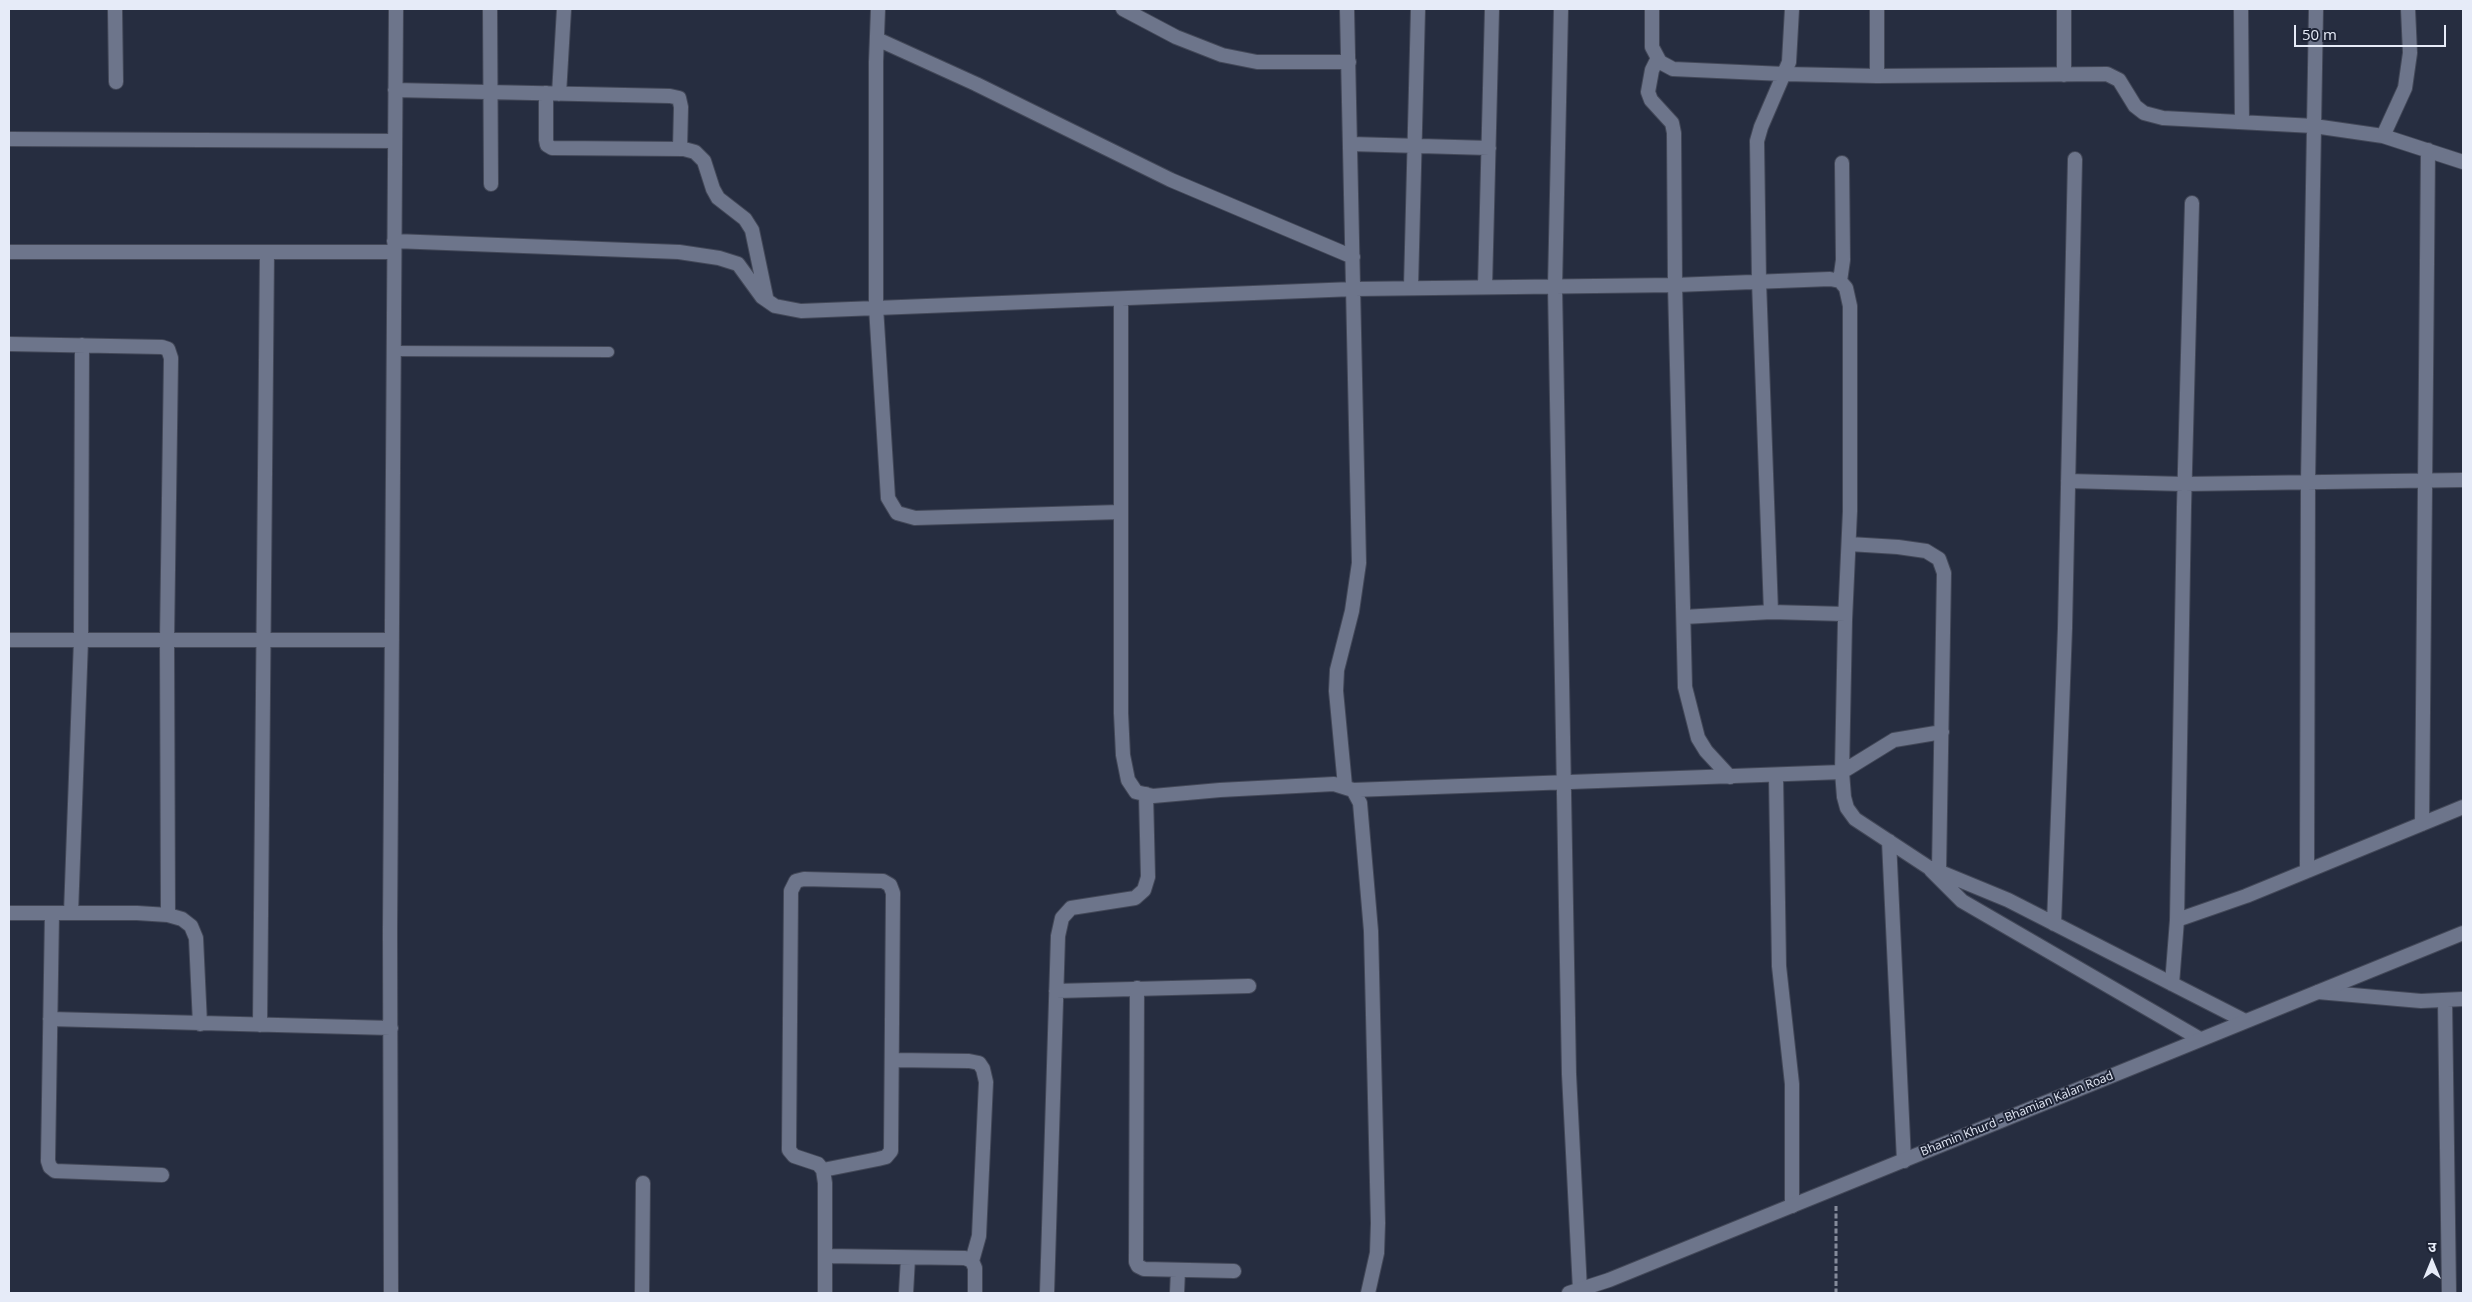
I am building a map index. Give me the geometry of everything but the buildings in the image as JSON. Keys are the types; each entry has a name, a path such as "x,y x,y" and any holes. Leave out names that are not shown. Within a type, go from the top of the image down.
{"street":[{"path":"116,9 116,82"},
{"path":"391,1293 390,1028 396,9"},
{"path":"490,9 491,184"},
{"path":"564,9 546,140 547,145 552,148 680,149 695,152 704,161 718,198 745,219 752,230 767,300"},
{"path":"878,9 876,307 888,498 897,513 915,518 1120,512"},
{"path":"1123,9 1176,37 1222,55 1257,62 1349,62"},
{"path":"1347,9 1359,563 1352,611 1337,670 1336,691 1349,788 1360,803 1371,931 1378,1222 1377,1253 1368,1293"},
{"path":"1411,287 1418,9"},
{"path":"1485,287 1492,9"},
{"path":"1561,9 1556,287 1574,1291"},
{"path":"1652,9 1652,47 1660,62 1673,69 1877,76 2106,74 2119,80 2135,106 2144,113 2163,118 2314,126 2383,136 2463,162"},
{"path":"1771,612 1759,281 1758,141 1761,127 1789,62 1792,9"},
{"path":"1877,76 1878,9"},
{"path":"2064,9 2064,75"},
{"path":"2241,9 2242,122"},
{"path":"2306,871 2308,482 2316,9"},
{"path":"2383,136 2405,88 2410,53 2408,9"},
{"path":"877,39 976,84 1171,180 1353,257"},
{"path":"1658,58 1652,70 1648,92 1650,100 1672,123 1674,133 1675,285 1685,687 1698,738 1706,751 1730,776"},
{"path":"395,90 679,98 681,107 680,149"},
{"path":"9,138 395,141"},
{"path":"1351,144 1489,148"},
{"path":"2422,824 2428,150"},
{"path":"2054,924 2068,480 2075,159"},
{"path":"1840,281 1843,260 1842,163"},
{"path":"2172,984 2177,920 2184,484 2192,204"},
{"path":"9,252 267,252 394,246 679,252 719,258 738,264 762,298 775,306 801,311 1411,287 1675,285 1830,279 1840,281 1846,288 1850,306 1849,544 1845,614 1842,772 1844,797 1855,819 1934,869 2008,900 2246,1021"},
{"path":"260,1025 265,640 267,252"},
{"path":"1121,298 1120,512 1123,755 1128,780 1136,792 1153,796 1220,790 1334,784 1349,788 1564,783 1842,772 1894,740 1942,732"},
{"path":"9,344 162,347 168,349 171,368 167,640 168,915"},
{"path":"70,913 81,640 82,345"},
{"path":"2068,480 2184,484 2463,480"},
{"path":"1849,544 1926,551 1939,559 1944,573 1942,732 1934,869 1962,901 2200,1040"},
{"path":"1684,617 1771,612 1845,614"},
{"path":"9,640 392,640"},
{"path":"1776,776 1779,966 1792,1084 1792,1206"},
{"path":"1047,1293 1058,936 1062,918 1071,908 1136,898 1144,890 1148,877 1146,794"},
{"path":"2177,920 2246,896 2463,807"},
{"path":"1889,841 1904,1160"},
{"path":"823,1170 878,1160 886,1157 891,1151 893,893 890,885 883,881 804,879 796,881 791,891 789,1150 794,1156 818,1164 823,1170 825,1183 825,1293"},
{"path":"9,913 168,915 182,919 191,926 196,938 200,1024"},
{"path":"52,913 48,1161 50,1167 55,1171 162,1175"},
{"name":"Bhamin Khurd - Bhamian Kalan Road","path":"1574,1291 1792,1206 2463,934"},
{"path":"1056,991 1248,986"},
{"path":"1137,988 1136,1262 1138,1266 1144,1269 1234,1271"},
{"path":"2318,992 2421,1001 2463,999"},
{"path":"2446,1001 2449,1293"},
{"path":"50,1019 390,1028"},
{"path":"892,1060 969,1061 978,1063 984,1069 986,1082 979,1236 972,1261 975,1268 975,1293"},
{"path":"642,1293 643,1183"},
{"path":"825,1256 965,1258 972,1261"},
{"path":"906,1293 908,1258"},
{"path":"1177,1293 1178,1270"}],"lane":[{"path":"394,351 609,352"}],"path":[{"path":"1835,1188 1836,1293"}]}
